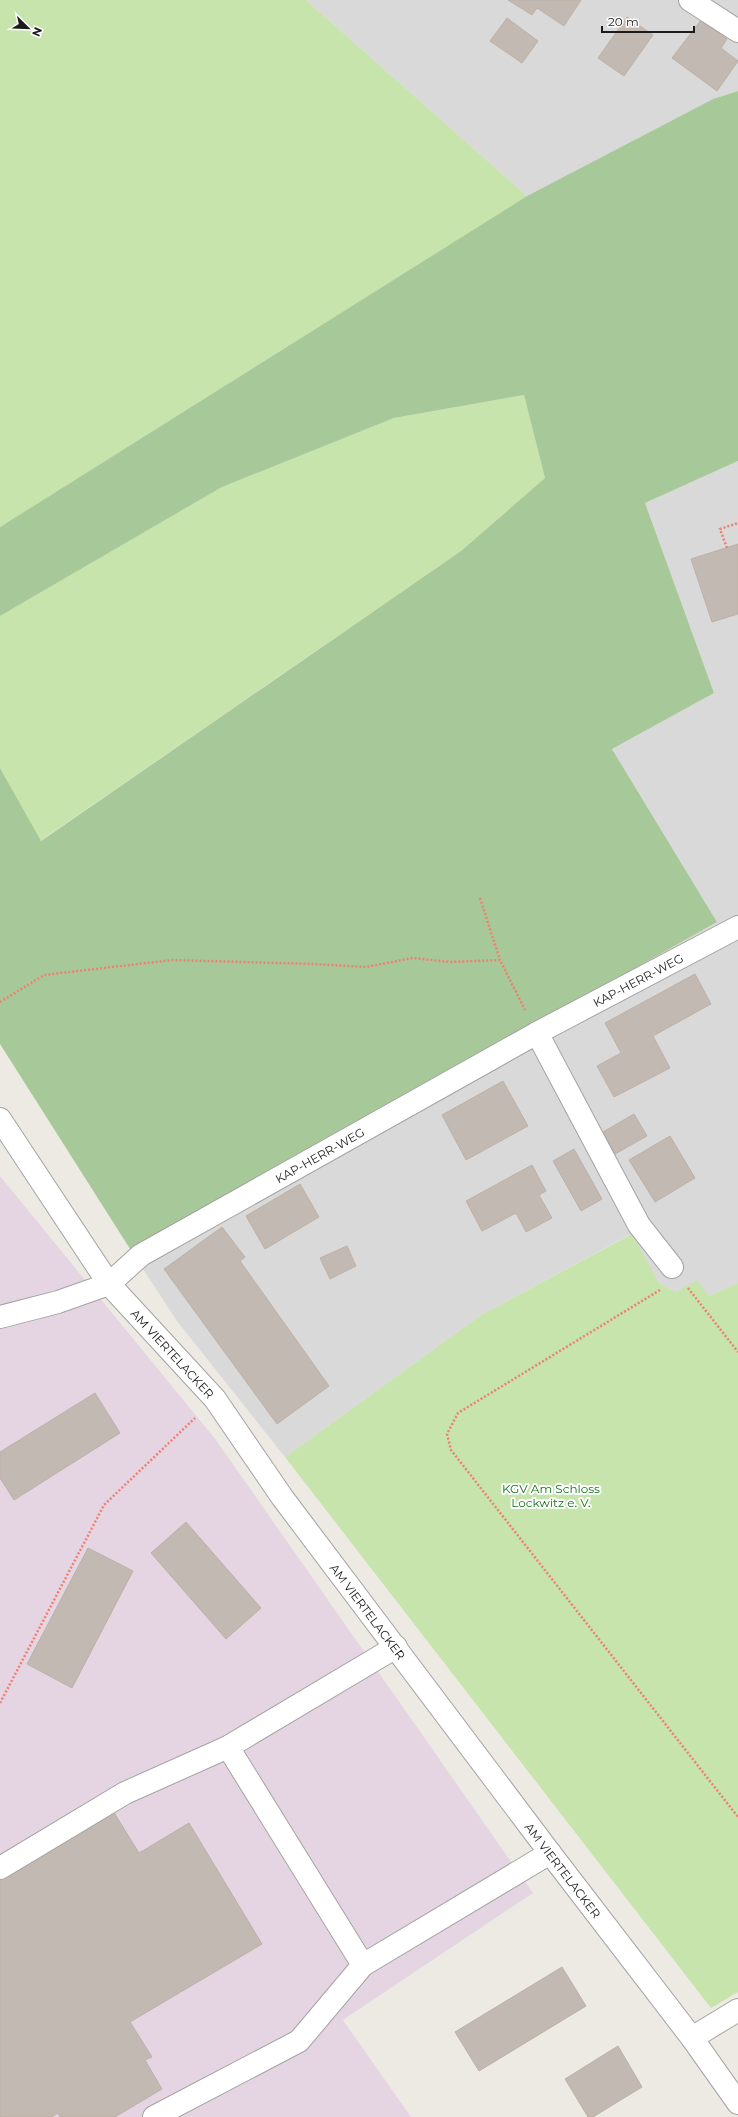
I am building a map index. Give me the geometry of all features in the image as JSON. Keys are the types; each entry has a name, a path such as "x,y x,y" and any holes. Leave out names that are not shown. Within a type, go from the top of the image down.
{"street":[{"path":"690,0 738,31"},
{"name":"KAP-HERR-WEG","path":"109,1284 141,1255 537,1033 738,926"},
{"path":"537,1033 639,1225 672,1267"},
{"name":"AM VIERTELACKER","path":"3,1128 109,1284 215,1399 282,1497 550,1853 692,2038 738,2103"},
{"path":"0,1317 58,1302 109,1284"},
{"path":"0,1868 125,1792 228,1747 396,1647"},
{"path":"228,1747 363,1965"},
{"path":"154,2117 299,2041 363,1965 550,1853"},
{"path":"692,2038 738,2010"}],"path":[{"path":"727,548 720,529 738,523"},
{"path":"480,898 500,960 537,1033"},
{"path":"0,1002 44,975 172,960 314,964 366,968 413,958 450,962 500,960"},
{"path":"672,1267 738,1352"},
{"path":"672,1267 666,1285 659,1292 458,1414 447,1434 451,1450 738,1817"},
{"path":"0,1703 104,1505 215,1399"}],"shaded area":[{"path":"306,0 738,0 738,91 713,99 527,196"},
{"path":"738,461 738,1283 709,1296 676,1292 659,1283 631,1234 481,1315 285,1457 177,1321 132,1252 717,922 612,749 714,693 645,503"},
{"path":"0,1176 216,1440 533,1893 343,2020 411,2117 0,2117"}],"green space":[{"path":"0,0 306,0 527,196 0,527"},
{"path":"738,91 738,461 645,503 714,693 612,749 717,922 132,1252 0,1044 0,768 41,841 461,551 545,478 524,395 394,418 222,487 0,616 0,527 527,196 713,99"},
{"path":"524,395 545,478 461,551 40,841 0,768 0,616 222,487 394,418"},
{"name":"KGV Am Schloss Lockwitz e. V.","path":"632,1234 659,1283 676,1292 697,1280 709,1296 738,1283 738,1992 711,2008 285,1457 481,1315"}],"building":[{"path":"508,0 581,0 564,26 537,8 532,15"},
{"path":"627,17 653,35 624,76 598,58"},
{"path":"507,18 538,41 522,63 490,41"},
{"path":"701,20 727,39 721,48 738,61 717,91 672,58"},
{"path":"738,544 738,614 712,622 691,559"},
{"path":"695,974 711,1004 653,1036 670,1068 614,1097 597,1066 621,1053 605,1023"},
{"path":"503,1081 528,1126 466,1160 442,1115"},
{"path":"634,1114 647,1136 615,1154 603,1132"},
{"path":"670,1136 695,1178 655,1202 629,1160"},
{"path":"574,1149 602,1199 581,1211 553,1161"},
{"path":"532,1165 546,1191 539,1195 552,1218 526,1232 516,1213 482,1231 466,1201"},
{"path":"300,1184 319,1217 265,1249 246,1216"},
{"path":"222,1227 245,1257 240,1261 329,1386 277,1424 164,1269"},
{"path":"347,1246 356,1266 330,1279 320,1258"},
{"path":"95,1393 120,1433 14,1500 0,1478 0,1452"},
{"path":"186,1522 261,1608 226,1639 151,1553"},
{"path":"88,1548 133,1571 72,1688 27,1664"},
{"path":"113,1811 139,1853 189,1823 262,1944 130,2022 152,2057 145,2060 162,2089 115,2117 60,2117 58,2113 52,2117 0,2117 0,1879"},
{"path":"562,1967 586,2006 479,2071 455,2032"},
{"path":"618,2046 642,2087 593,2117 588,2117 565,2079"}]}
